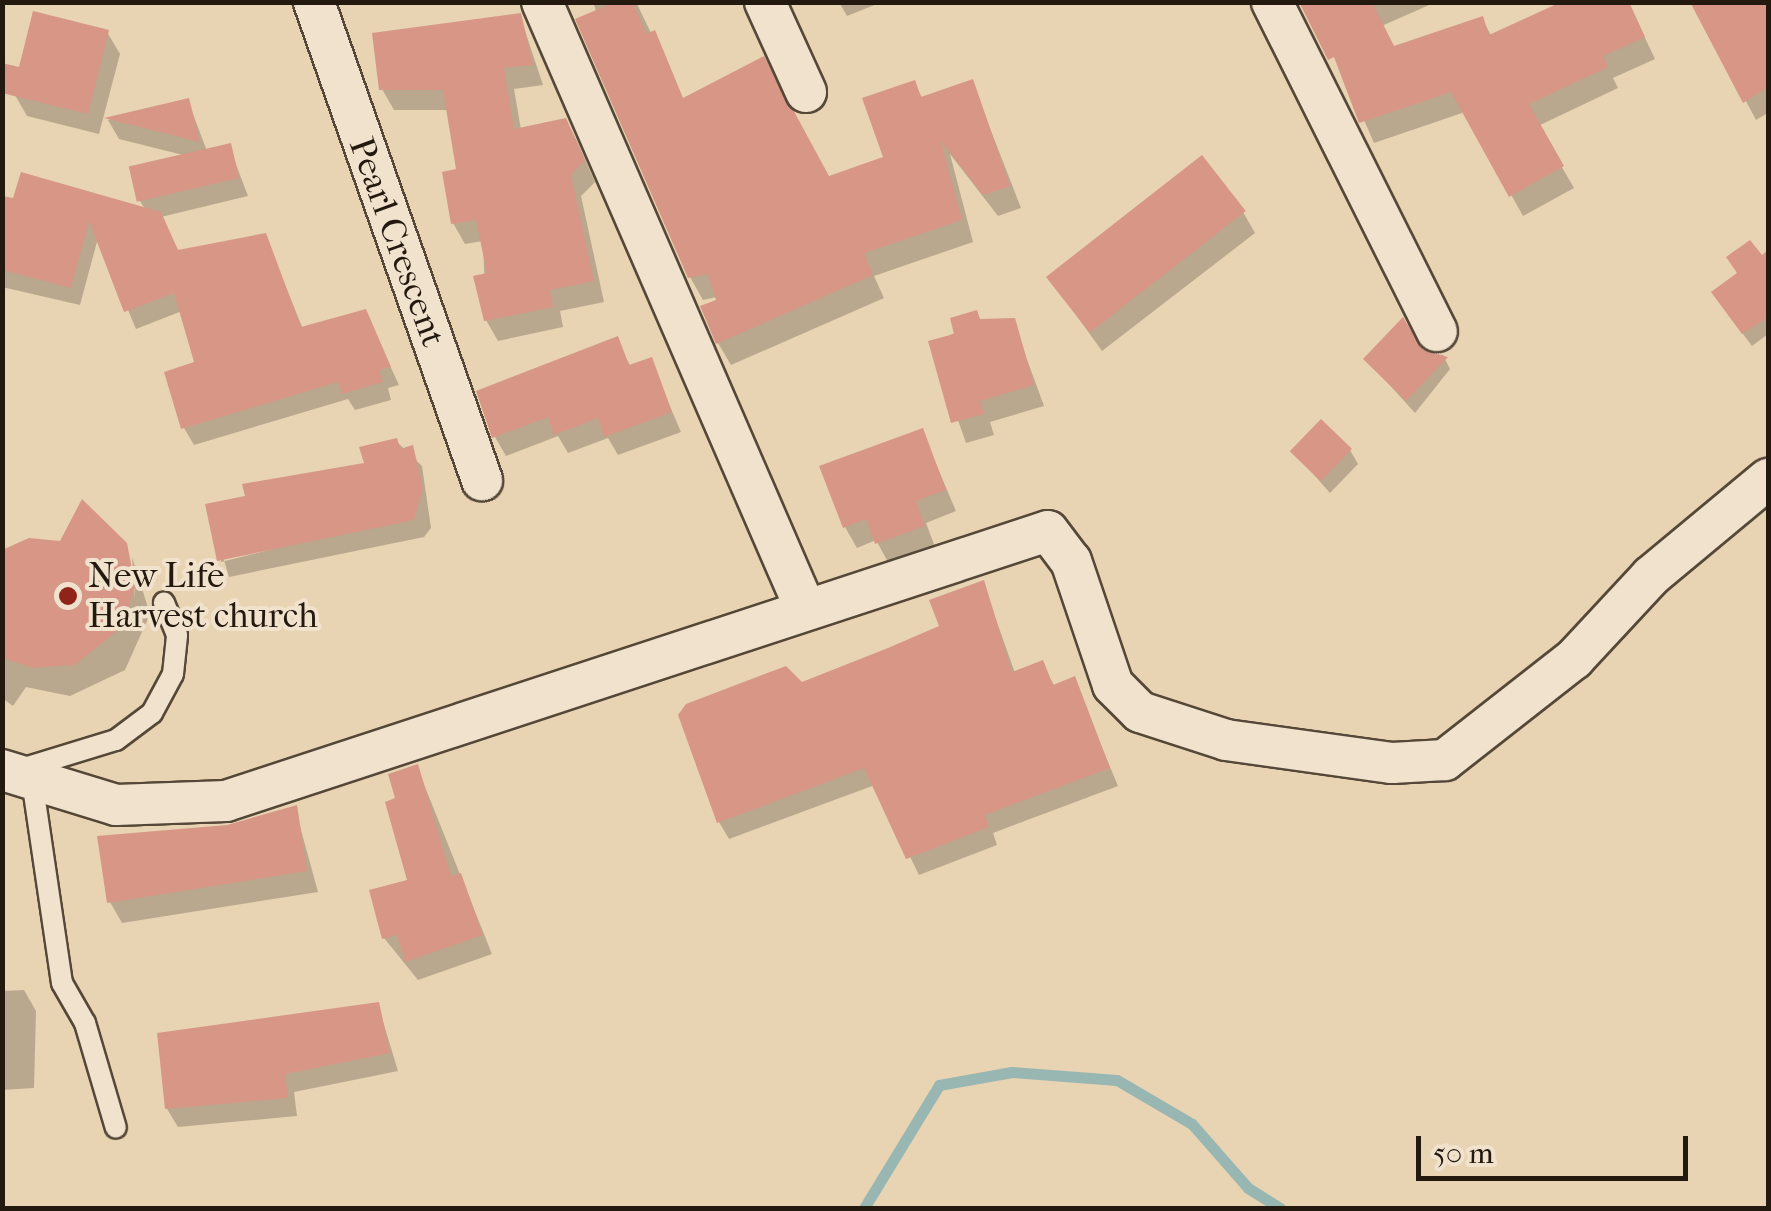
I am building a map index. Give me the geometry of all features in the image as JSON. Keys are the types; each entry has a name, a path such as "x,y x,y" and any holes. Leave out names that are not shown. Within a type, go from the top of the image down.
{"street":[{"name":"Pearl Crescent","path":"314,2 482,480"},
{"path":"542,2 805,608"},
{"path":"765,2 806,92"},
{"path":"1272,2 1437,332"},
{"path":"15,774 116,805 226,800 805,608 1048,532 1071,561 1112,685 1140,712 1226,740 1415,765 1479,738 1768,479"}],"lane":[{"path":"116,1128 85,1023 62,983 15,774 116,740 152,714 173,674 177,635 164,602"}],"building":[{"path":"615,2 633,2 646,34 655,30 683,98 764,56 829,176 883,157 862,98 915,80 921,97 973,79 1010,186 983,195 941,141 962,220 864,253 873,275 716,344 700,306 716,300 708,274 688,278 575,19"},
{"path":"1299,2 1372,2 1394,46 1483,16 1489,35 1561,2 1629,2 1645,37 1603,56 1608,67 1529,104 1564,166 1509,197 1451,92 1359,123 1334,57 1328,60"},
{"path":"1690,2 1768,2 1768,87 1743,103"},
{"path":"33,11 109,30 88,114 2,93 2,63 19,67"},
{"path":"521,13 533,65 504,68 514,129 566,118 585,160 571,175 594,281 550,290 553,307 484,321 473,276 487,273 476,220 451,224 442,172 456,169 443,90 379,90 372,33"},
{"path":"189,98 200,142 104,118"},
{"path":"231,143 239,178 137,202 129,167"},
{"path":"1202,155 1246,211 1090,333 1046,277"},
{"path":"21,172 161,212 178,250 266,233 301,327 366,309 391,367 379,370 383,382 342,394 338,382 181,429 164,372 194,362 174,293 124,312 89,221 71,288 2,270 2,196 13,198"},
{"path":"1750,240 1762,255 1768,250 1768,317 1742,334 1711,292 1737,273 1726,257"},
{"path":"977,310 980,319 1015,318 1034,385 980,401 984,414 951,423 928,341 954,334 950,318"},
{"path":"1403,317 1423,350 1448,357 1406,401 1363,359"},
{"path":"618,336 629,365 652,357 672,412 604,437 598,418 554,435 548,417 492,438 476,391"},
{"path":"1321,419 1352,449 1321,481 1290,451"},
{"path":"923,428 946,490 916,501 925,526 875,544 866,519 843,528 819,466"},
{"path":"397,438 400,449 413,445 423,488 414,520 217,561 205,504 245,496 242,484 364,463 359,447"},
{"name":"New Life Harvest church","path":"82,499 127,543 135,585 123,626 75,665 33,668 2,658 2,550 29,538 60,541"},
{"path":"984,580 1012,672 1043,660 1053,685 1075,676 1110,768 985,815 989,827 906,859 864,768 717,823 678,715 686,704 786,666 802,682 888,648 939,626 929,600"},
{"path":"418,764 451,876 461,873 483,935 405,962 397,935 382,939 369,890 407,880 385,802 395,798 388,774"},
{"path":"297,805 307,871 107,903 97,836 227,825"},
{"path":"379,1002 390,1053 285,1074 288,1098 165,1109 157,1033"}],"waterway":[{"path":"864,1208 939,1085 1012,1072 1117,1080 1192,1124 1248,1188 1280,1208"}],"place":[{"name":"New Life Harvest church","path":"68,596"}]}
